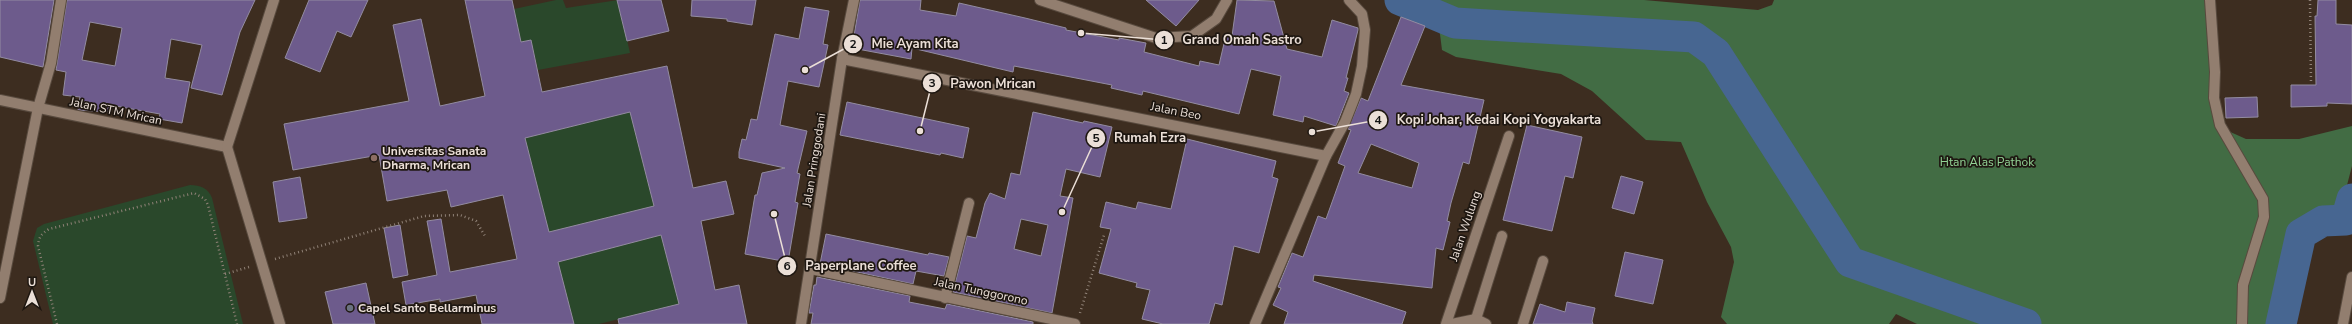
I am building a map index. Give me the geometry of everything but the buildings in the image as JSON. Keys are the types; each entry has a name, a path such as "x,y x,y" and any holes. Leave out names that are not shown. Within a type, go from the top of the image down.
{"street":[{"path":"0,298 38,108 50,63 61,0"},
{"path":"274,0 227,147 280,324"},
{"name":"Jalan Pringgodani","path":"801,324 811,269 842,59 854,0"},
{"path":"1040,0 1076,5 1156,38 1192,36 1216,19 1227,0"},
{"path":"1255,324 1318,179 1326,156 1348,115 1356,94 1365,44 1364,20 1349,0"},
{"path":"2210,0 2215,72 2214,98 2220,125 2263,199 2264,217 2243,285 2242,324"},
{"name":"Jalan Beo","path":"842,59 1326,156"},
{"name":"Jalan STM Mrican","path":"0,100 227,147"},
{"name":"Jalan Wulung","path":"1446,324 1509,136"},
{"path":"945,298 969,203"},
{"path":"1476,319 1502,236"},
{"path":"1523,324 1543,261"},
{"name":"Jalan Tunggorono","path":"811,269 945,298 1077,320"},
{"path":"2343,324 2352,276"},
{"path":"1452,324 1476,319 1486,324"}],"path":[{"path":"2310,0 2311,82"},
{"path":"57,324 38,246 38,239 42,233 48,229 194,193 205,199 208,205 237,324"},
{"path":"225,274 424,216 460,215 476,221 485,236"},
{"path":"1077,320 1104,235"}],"green space":[{"path":"556,0 563,0 566,8 618,0 630,53 538,70 531,40 521,42 514,9"},
{"name":"Htan Alas Pathok","path":"1398,0 1644,0 1758,10 1772,5 1774,0 2208,0 2217,126 2246,139 2299,139 2352,126 2352,166 2340,212 2321,213 2294,229 2273,324 1917,324 1896,314 1889,324 1727,324 1721,317 1734,262 1731,247 1707,202 1681,142 1646,140 1592,91 1561,74 1456,57 1442,50 1440,34 1434,20"},
{"path":"630,112 654,206 549,232 525,138"},
{"path":"190,185 203,188 212,198 243,324 53,324 33,241 37,228 44,224"},
{"path":"661,235 679,304 599,324 574,324 558,262"}],"waterway":[{"path":"1400,0 1455,23 1694,37 1716,53 1850,262 2026,324"},
{"path":"2281,324 2301,234 2323,221 2346,220 2352,199"}],"place":[{"name":"Grand Omah Sastro","path":"1081,33"},
{"name":"Mie Ayam Kita","path":"805,70"},
{"name":"Pawon Mrican","path":"920,131"},
{"name":"Kopi Johar, Kedai Kopi Yogyakarta","path":"1312,132"},
{"name":"Universitas Sanata Dharma, Mrican","path":"374,158"},
{"name":"Rumah Ezra","path":"1062,212"},
{"name":"Paperplane Coffee","path":"774,214"},
{"name":"Capel Santo Bellarminus","path":"350,308"}]}
